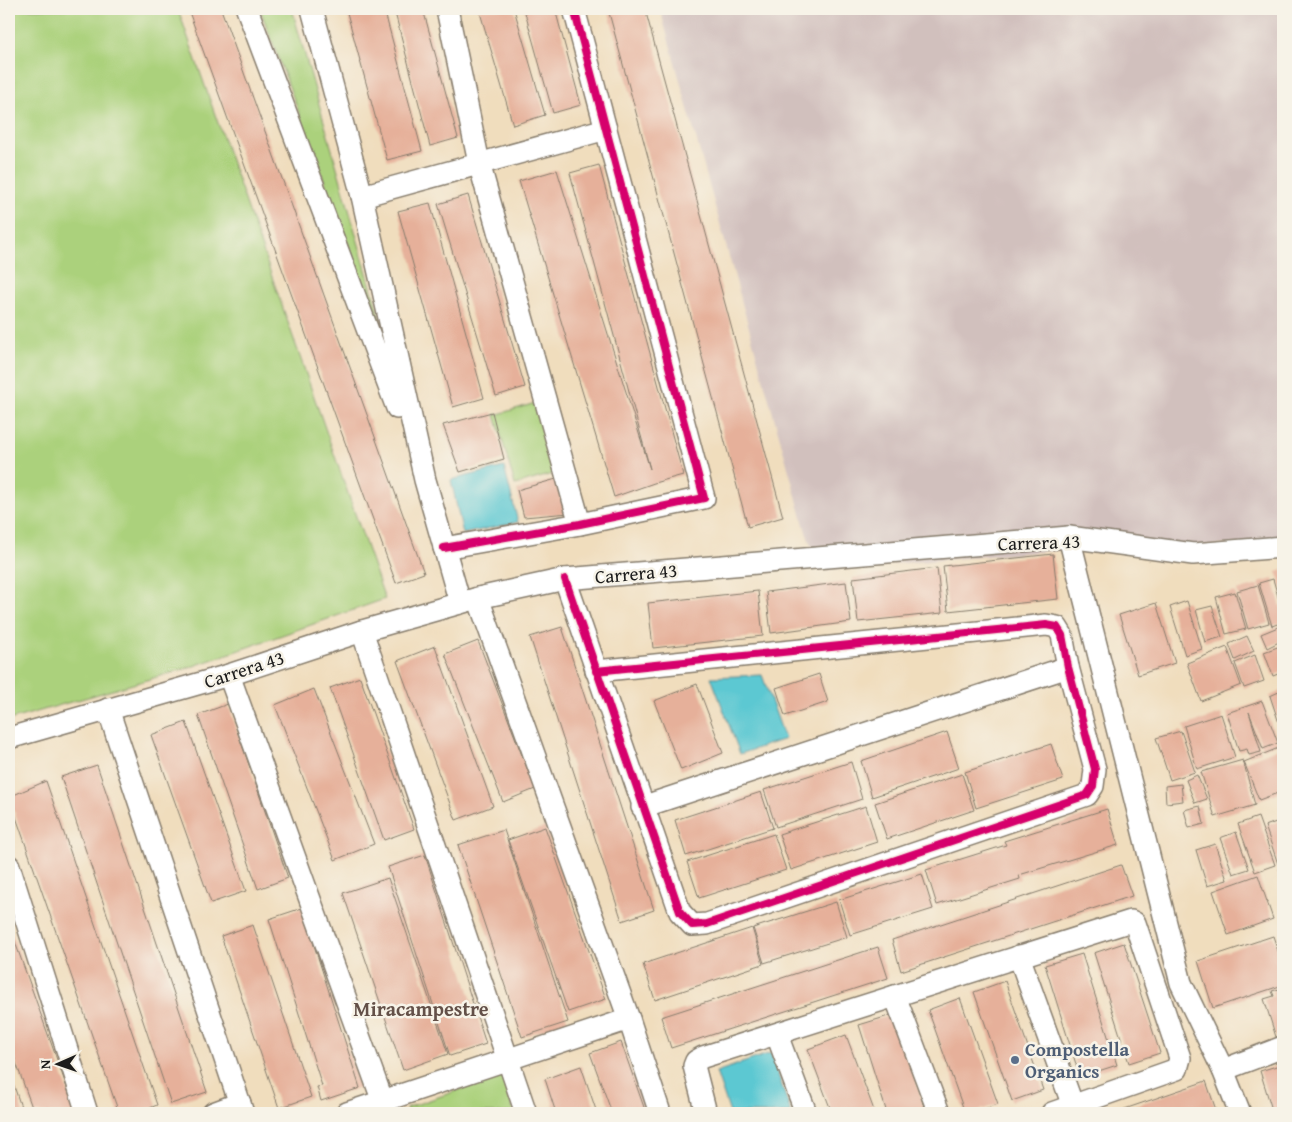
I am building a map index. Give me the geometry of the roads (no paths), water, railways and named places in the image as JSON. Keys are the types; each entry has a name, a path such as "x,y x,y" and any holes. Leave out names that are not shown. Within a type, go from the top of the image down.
{"street":[{"path":"247,9 425,480"},
{"path":"312,9 362,196 425,480 444,548 469,600 628,1019 660,1113"},
{"path":"447,9 479,163 580,524"},
{"path":"444,548 580,524 704,498 574,9"},
{"path":"362,196 606,129"},
{"path":"1069,537 1181,983 1223,1070 1240,1113"},
{"name":"Carrera 43","path":"9,738 229,675 362,631 469,600 565,579 1069,537 1193,554 1283,548"},
{"path":"565,579 642,808 680,912 692,925 707,924 1087,795 1093,786 1095,769 1068,667 1062,635 1057,627 1046,625 596,671"},
{"path":"362,631 526,1113"},
{"path":"642,808 1068,667"},
{"path":"229,675 385,1107"},
{"path":"108,709 242,1108 213,1113"},
{"path":"9,866 87,1113"},
{"path":"706,1113 694,1066 696,1061 703,1057 1131,921 1135,923 1180,1058 1179,1064 1177,1068 1052,1113"},
{"path":"1019,956 1073,1106"},
{"path":"895,996 939,1113"},
{"path":"347,1113 385,1107 508,1059 628,1019"},
{"path":"777,1035 806,1113"},
{"path":"1223,1070 1283,1047"}],"water":[{"path":"504,467 518,522 463,534 451,480"},
{"path":"762,675 785,739 740,754 711,677"},
{"path":"771,1053 791,1113 730,1113 716,1072"}],"place":[{"name":"Compostella Organics","path":"1015,1060"}],"district":[{"name":"Miracampestre","path":"421,1009"}]}
